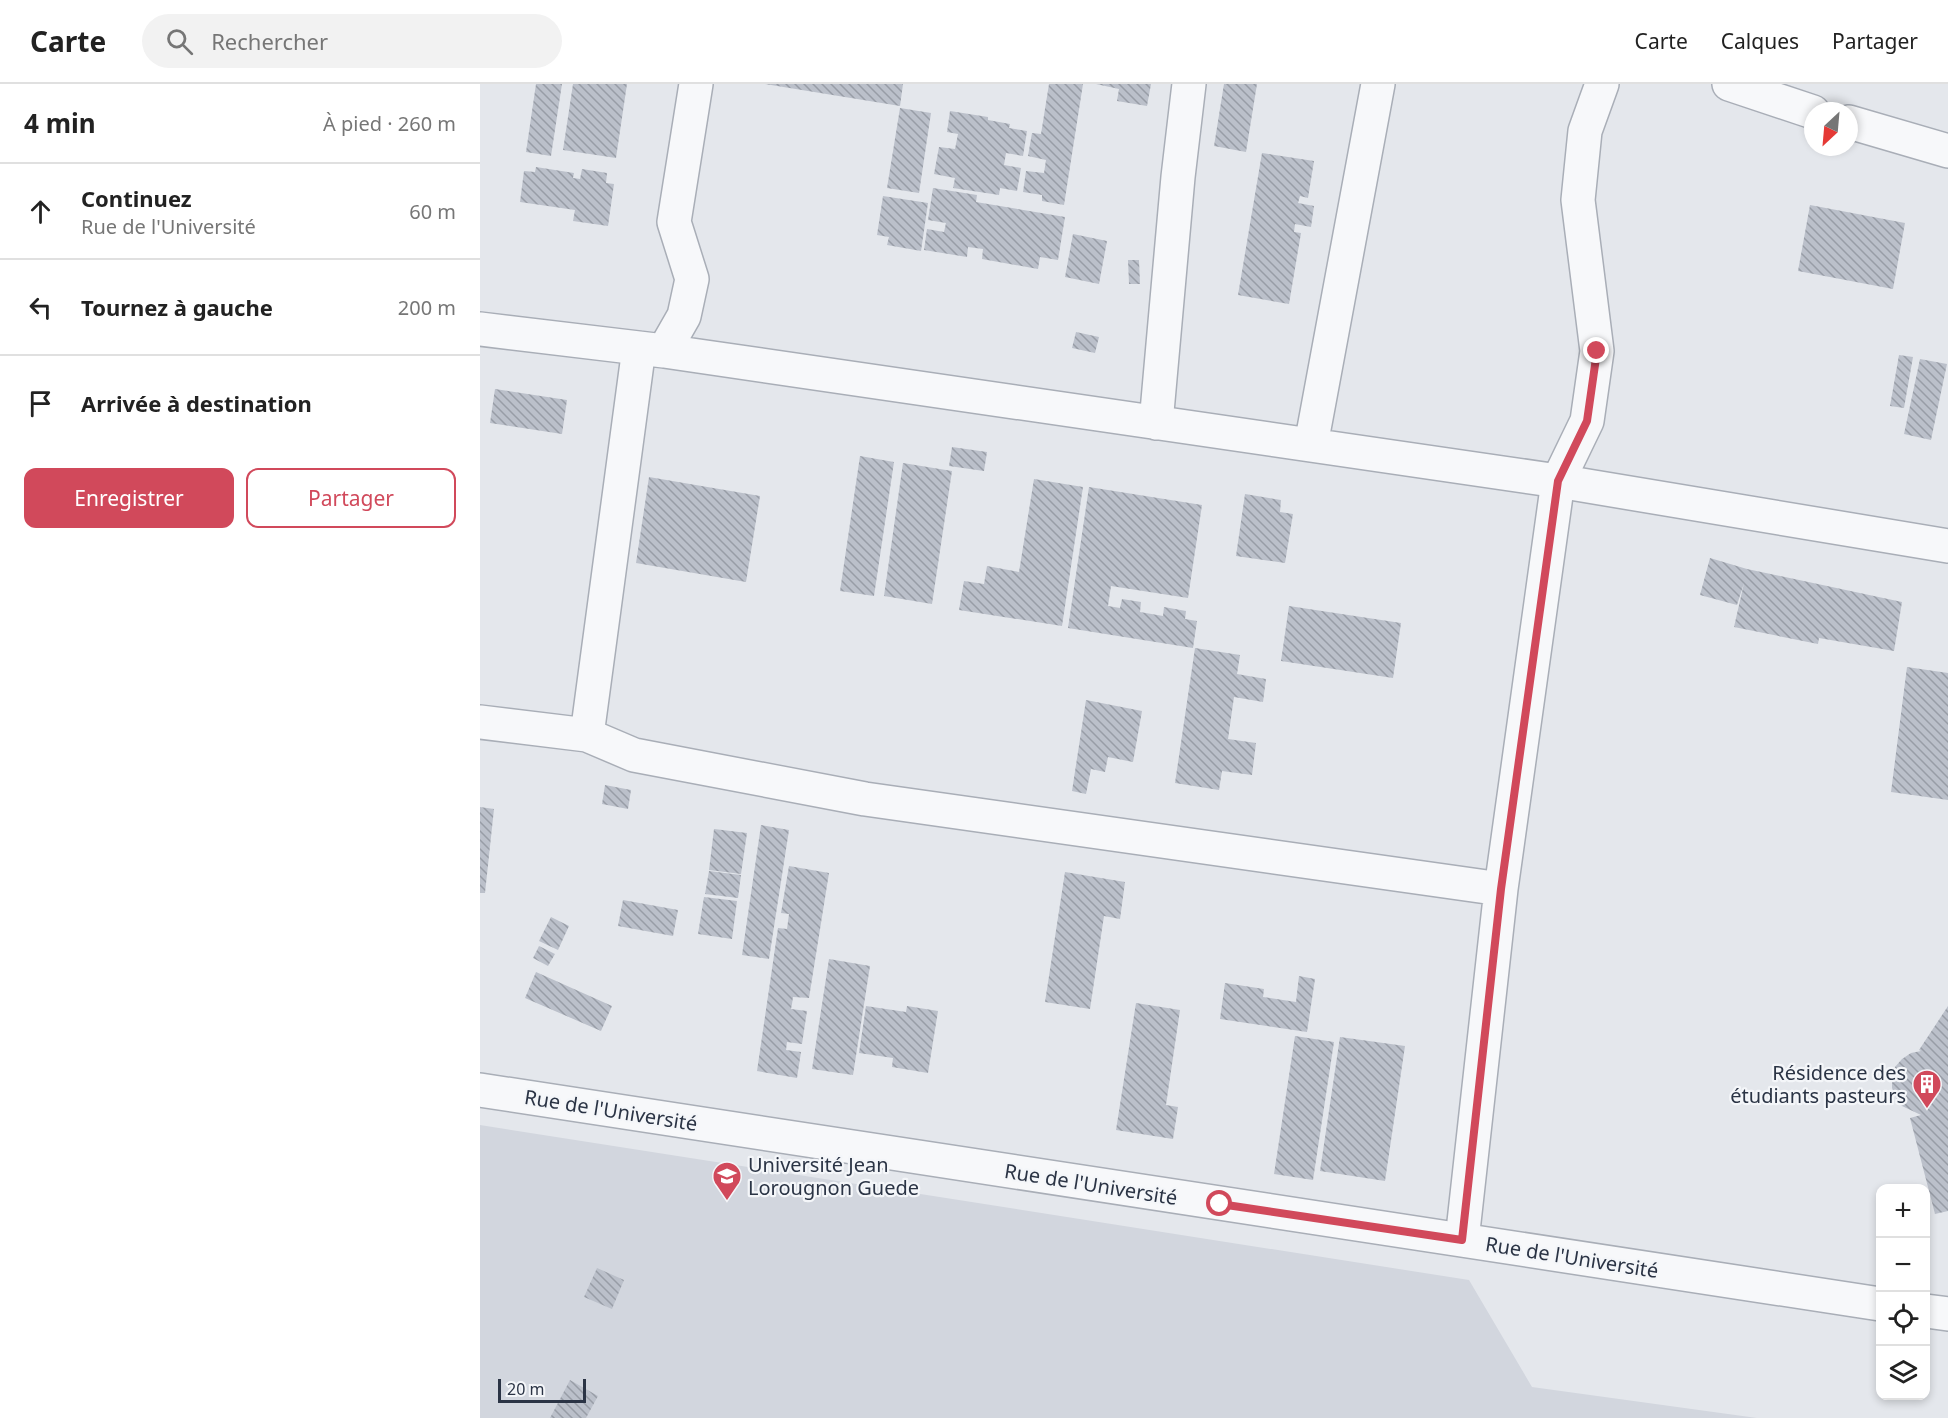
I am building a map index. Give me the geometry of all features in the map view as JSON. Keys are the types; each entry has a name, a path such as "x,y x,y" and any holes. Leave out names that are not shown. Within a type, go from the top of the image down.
{"street":[{"path":"587,735 651,349 684,316 692,279 674,222 696,84"},
{"path":"1156,423 1178,177 1189,84"},
{"path":"1311,445 1378,84"},
{"path":"1462,1240 1501,889 1558,481 1587,421 1597,351 1578,200 1585,131 1602,84"},
{"path":"1729,84 1804,109"},
{"path":"1858,125 1948,151"},
{"path":"480,329 651,349 1558,481 1948,546"},
{"path":"480,722 587,735 634,755 865,799 1501,889"},
{"name":"Rue de l'Université","path":"480,1090 1876,1303"},
{"path":"1930,1312 1948,1314"}],"shaded area":[{"name":"Université Jean Lorougnon Guede","path":"480,1125 1469,1280 1532,1387 1757,1418 480,1418"}],"building":[{"path":"536,84 562,84 551,156 526,152"},
{"path":"573,84 627,84 616,158 563,150"},
{"path":"765,84 903,84 900,106"},
{"path":"1049,84 1083,84 1064,205 1042,201 1042,195 1023,192 1026,171 1044,173 1046,160 1028,156 1032,133 1041,134"},
{"path":"1096,84 1151,84 1147,106 1117,101 1119,89"},
{"path":"1224,84 1257,84 1246,152 1214,146"},
{"path":"900,108 931,113 919,193 887,188"},
{"path":"950,111 988,117 988,120 1010,124 1009,128 1027,131 1023,156 1006,153 1004,165 1021,168 1017,191 1000,188 999,195 953,188 955,178 934,174 939,147 955,149 958,134 947,132"},
{"path":"1262,153 1314,161 1308,198 1300,196 1298,203 1314,206 1311,227 1295,224 1294,232 1301,233 1289,304 1238,295"},
{"path":"536,167 574,173 573,178 580,179 582,169 607,173 606,183 614,184 608,226 573,221 575,210 520,202 524,171 535,172"},
{"path":"933,188 977,195 976,202 1065,217 1058,260 1040,257 1038,269 982,259 983,249 968,247 967,257 924,250 927,229 944,232 946,223 928,220"},
{"path":"883,196 928,203 921,251 887,245 889,237 877,235"},
{"path":"1810,205 1905,223 1893,289 1798,271"},
{"path":"1073,234 1107,241 1099,284 1065,277"},
{"path":"1128,260 1139,260 1140,284 1129,284"},
{"path":"1076,332 1099,337 1095,353 1072,348"},
{"path":"1899,355 1913,357 1904,408 1890,406"},
{"path":"1920,359 1947,364 1931,440 1904,434"},
{"path":"495,389 567,400 562,434 490,423"},
{"path":"952,447 987,452 984,471 949,466"},
{"path":"860,456 894,462 874,596 840,591"},
{"path":"903,463 952,471 932,604 884,596"},
{"path":"649,477 760,496 746,582 636,563"},
{"path":"1034,479 1083,487 1062,626 959,610 964,581 984,584 987,566 1019,572"},
{"path":"1089,487 1202,505 1188,598 1111,586 1108,606 1120,608 1122,599 1141,602 1140,612 1163,616 1164,607 1186,611 1185,619 1197,621 1193,648 1068,628"},
{"path":"1245,494 1281,500 1280,512 1293,514 1285,563 1236,556"},
{"path":"1710,558 1747,569 1902,602 1894,651 1819,638 1818,644 1734,627 1744,583 1737,605 1700,595"},
{"path":"1289,606 1401,623 1393,678 1281,661"},
{"path":"1195,648 1240,655 1237,674 1266,679 1263,702 1234,697 1228,739 1256,743 1252,775 1222,771 1219,790 1175,783"},
{"path":"1907,667 1948,673 1948,800 1891,792"},
{"path":"1086,700 1142,711 1133,762 1108,757 1105,772 1091,769 1086,794 1072,791"},
{"path":"605,785 631,790 628,809 602,804"},
{"path":"480,807 494,809 485,893 480,893"},
{"path":"761,825 789,830 769,959 742,955"},
{"path":"714,829 747,833 741,874 709,870"},
{"path":"789,866 829,873 809,998 793,997 791,1009 807,1011 802,1044 787,1042 786,1050 801,1052 797,1078 757,1071 778,928 787,929 789,914 781,913"},
{"path":"709,871 741,875 738,898 705,894"},
{"path":"1065,872 1125,882 1120,919 1104,916 1090,1009 1045,1002"},
{"path":"704,897 737,901 732,939 698,934"},
{"path":"623,900 678,910 673,936 618,926"},
{"path":"551,917 569,926 558,950 539,941"},
{"path":"539,946 555,954 548,966 533,958"},
{"path":"829,959 870,966 853,1075 812,1069"},
{"path":"536,972 612,1006 601,1031 525,998"},
{"path":"1299,976 1315,979 1307,1032 1220,1019 1225,983 1264,989 1263,997 1296,1002"},
{"path":"1136,1003 1180,1010 1166,1105 1178,1107 1173,1139 1116,1130"},
{"path":"866,1006 906,1012 907,1006 938,1011 928,1073 892,1067 893,1058 859,1053"},
{"name":"Résidence des étudiants pasteurs","path":"1948,1006 1948,1211 1935,1214 1930,1184 1927,1184 1910,1118 1921,1115 1902,1106 1892,1088 1895,1067 1902,1059 1911,1053 1921,1051 1919,1050"},
{"path":"1295,1036 1334,1042 1313,1180 1274,1174"},
{"path":"1340,1037 1405,1046 1385,1181 1320,1171"},
{"path":"597,1268 624,1280 612,1309 584,1297"},
{"path":"570,1380 598,1396 586,1418 550,1418"}],"place":[{"name":"Résidence des étudiants pasteurs","path":"1927,1110"},
{"name":"Université Jean Lorougnon Guede","path":"727,1202"}],"route":[{"path":"1220,1204 1462,1240 1501,889 1558,481 1587,421 1597,351"}]}
